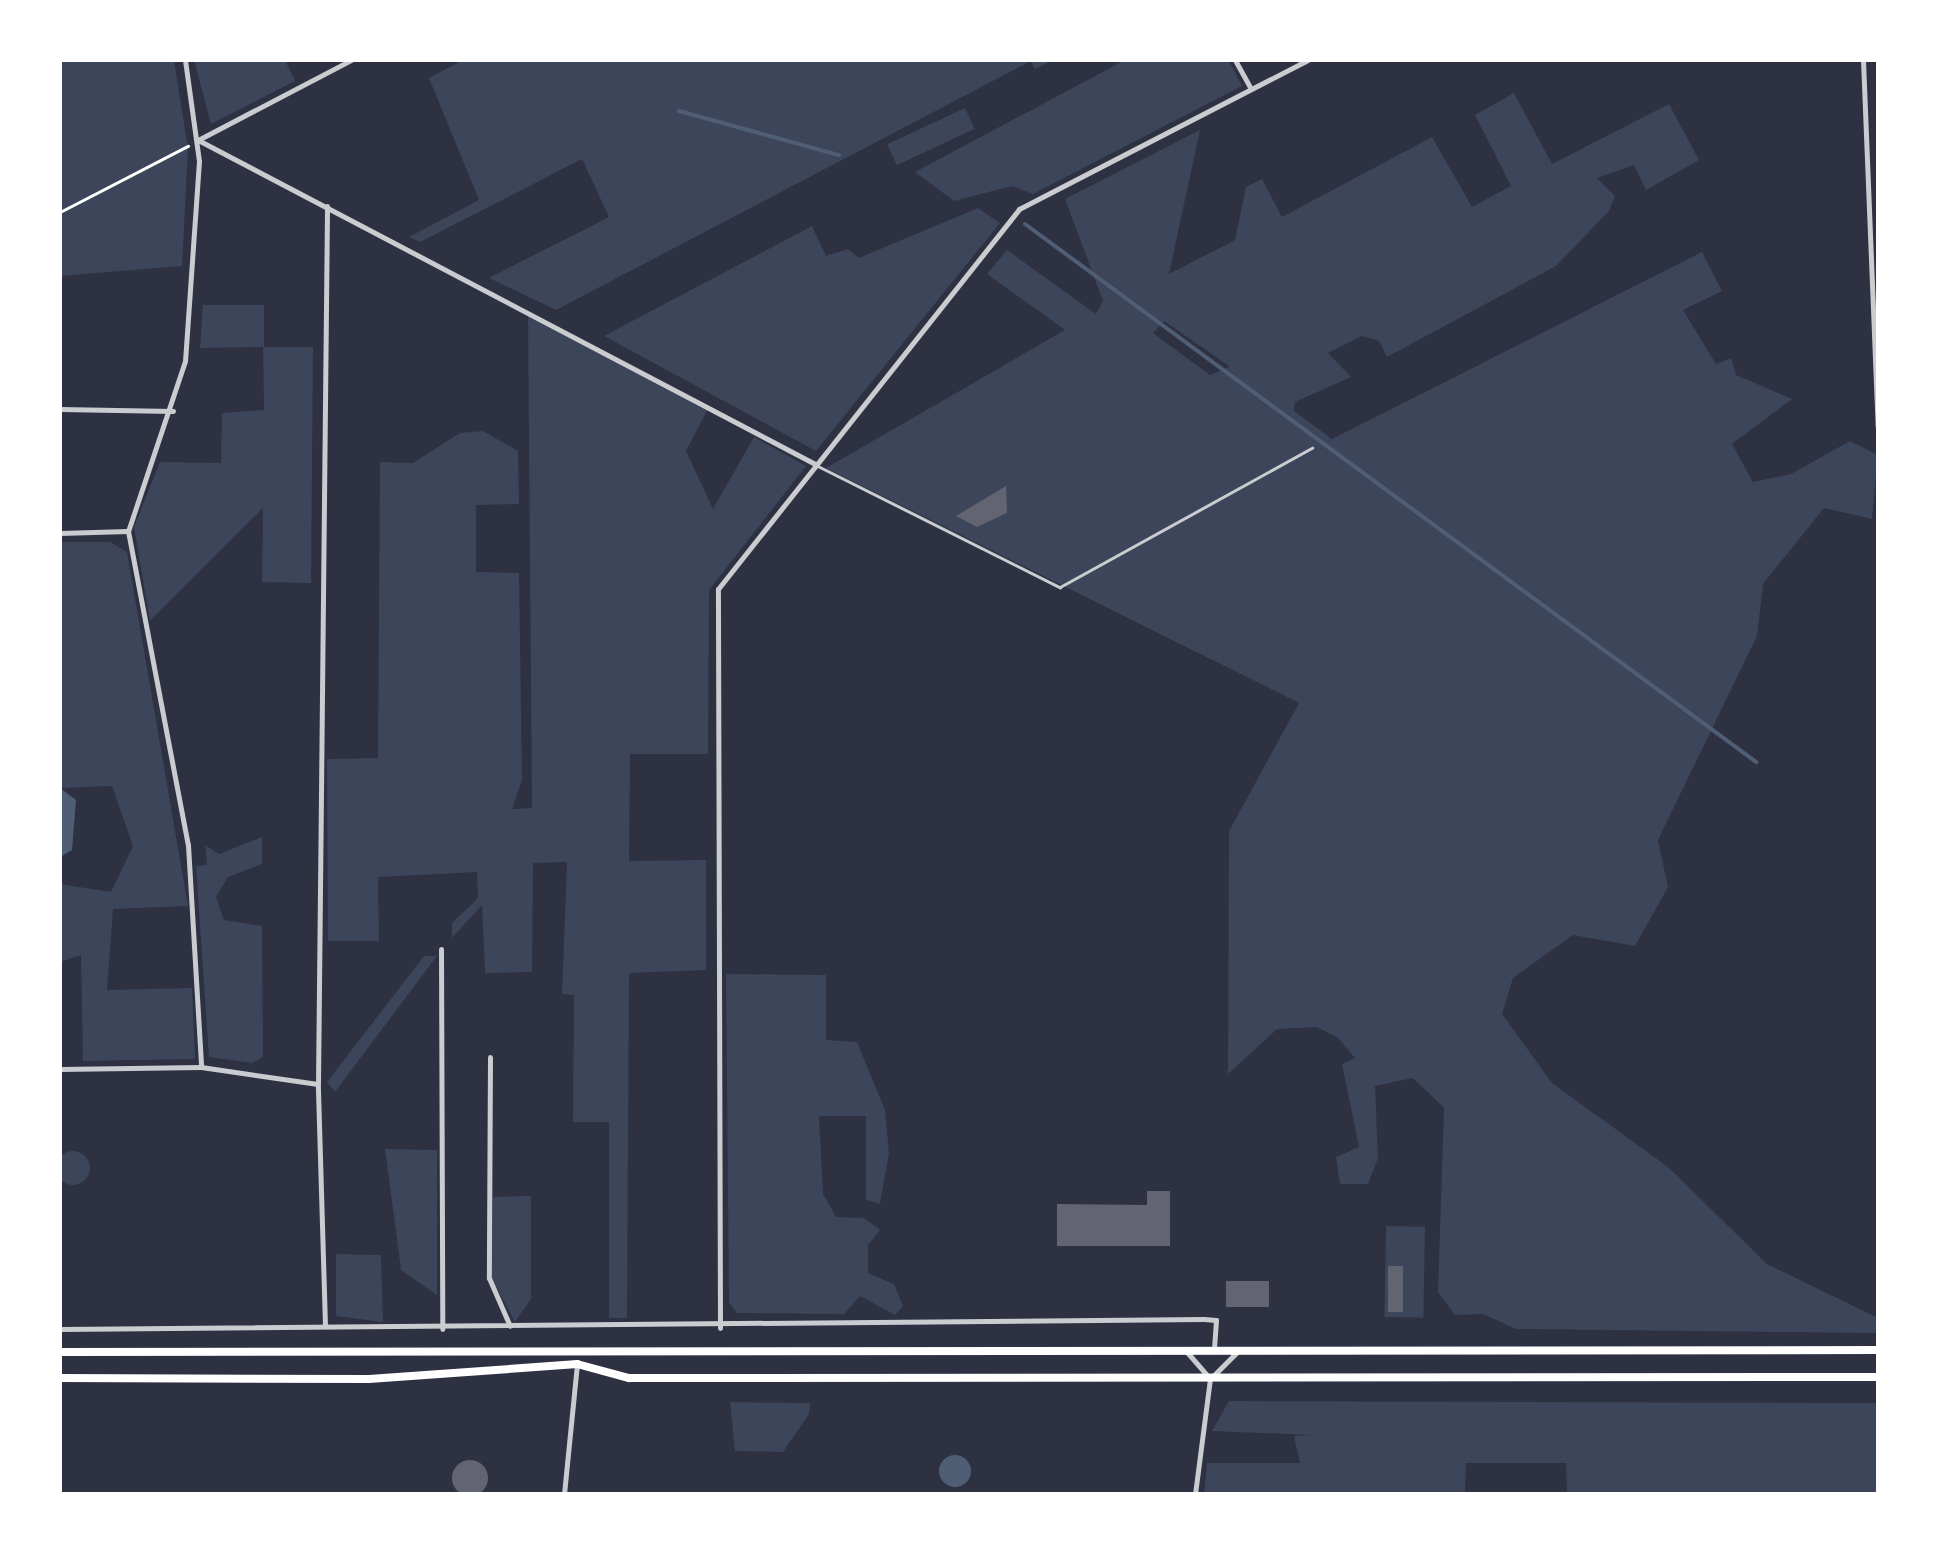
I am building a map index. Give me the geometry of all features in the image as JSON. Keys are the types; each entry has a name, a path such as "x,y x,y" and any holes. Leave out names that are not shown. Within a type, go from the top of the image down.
{"main road":[{"path":"60,1352 1878,1350"},
{"path":"60,1378 370,1378 577,1364 629,1378 1878,1377"}],"street":[{"path":"186,60 198,140 186,361 173,411 128,531 188,845 202,1067"},
{"path":"198,140 351,60"},
{"path":"1235,60 1251,90"},
{"path":"720,1328 718,589 1019,210 1308,60"},
{"path":"1863,60 1878,427"},
{"path":"198,140 815,464"},
{"path":"325,1326 318,1084 327,206"},
{"path":"60,408 173,411"},
{"path":"60,532 128,531"},
{"path":"441,949 442,1328"},
{"path":"490,1057 489,1278 510,1326"},
{"path":"60,1070 202,1067 318,1084"},
{"path":"60,1330 325,1326 720,1328 1204,1319 1216,1320 1214,1350"},
{"path":"1185,1350 1210,1379"},
{"path":"1196,1494 1210,1379 1241,1350"},
{"path":"564,1494 577,1364"}],"lane":[{"path":"815,464 1060,586 1312,448"}],"path":[{"path":"60,212 198,140"}],"shaded area":[{"path":"60,60 174,60 188,149 182,266 60,276"},
{"path":"194,60 285,60 295,81 211,124"},
{"path":"463,60 1053,60 1035,69 1031,61 556,310 489,278 609,217 582,159 420,242 409,237 479,200 429,78"},
{"path":"1125,60 1228,60 1242,86 1033,194 1012,186 954,201 915,172"},
{"path":"1514,93 1552,164 1669,104 1699,160 1646,190 1634,165 1597,178 1615,196 1609,211 1556,266 1387,357 1379,341 1362,336 1328,353 1351,377 1295,402 1294,411 1332,439 1702,252 1722,291 1683,310 1716,364 1731,358 1736,375 1792,399 1732,444 1753,482 1791,474 1850,441 1878,455 1872,519 1824,508 1763,584 1757,636 1658,840 1668,887 1635,946 1573,935 1513,978 1502,1014 1552,1083 1668,1167 1767,1264 1878,1318 1878,1333 1516,1329 1483,1314 1455,1315 1438,1292 1444,1108 1413,1078 1375,1086 1378,1158 1368,1184 1340,1184 1336,1157 1359,1147 1342,1064 1355,1058 1337,1037 1317,1027 1277,1029 1228,1074 1229,831 1299,703 826,468 1065,330 987,274 1007,250 1096,314 1103,301 1065,199 1200,130 1169,274 1235,240 1246,187 1262,179 1282,217 1432,137 1472,207 1511,186 1475,115","holes":["1164,321 1229,366 1210,375 1153,333"]},
{"path":"965,108 975,129 897,165 887,144"},
{"path":"978,208 1000,223 816,451 604,336 812,226 826,256 848,249 859,258"},
{"path":"203,305 264,305 264,347 313,347 311,583 262,582 263,508 150,621 134,527 160,462 221,463 222,413 264,410 263,347 200,348"},
{"path":"528,315 707,411 686,451 713,509 754,437 806,466 709,590 708,754 630,754 629,861 706,860 706,970 629,973 627,1318 609,1318 609,1122 573,1122 574,995 562,994 567,862 533,863 532,972 485,973 482,905 452,938 452,923 478,898 477,872 378,877 379,941 328,941 327,759 378,758 380,462 413,463 460,433 483,431 518,451 519,504 476,505 476,572 519,573 522,780 512,809 532,808"},
{"path":"60,542 110,542 127,552 188,906 113,909 107,990 192,988 195,1059 83,1061 81,955 60,962 60,884 111,892 133,846 112,786 60,788"},
{"path":"60,788 76,800 72,850 60,857"},
{"path":"262,837 262,864 228,877 216,897 224,920 262,926 263,1057 252,1063 209,1057 196,866 207,865 205,845 219,854"},
{"path":"424,956 437,956 335,1092 327,1082"},
{"path":"726,974 826,975 826,1040 857,1042 885,1110 889,1153 880,1204 866,1200 866,1116 819,1116 823,1194 836,1217 864,1218 880,1230 868,1245 868,1273 894,1284 903,1306 895,1315 860,1296 844,1314 737,1313 729,1303"},
{"path":"385,1149 437,1150 437,1295 401,1270"},
{"path":"73,1151 85,1156 90,1168 85,1180 73,1185 61,1180 56,1168 61,1156"},
{"path":"531,1196 531,1299 515,1322 491,1277 493,1197"},
{"path":"1386,1226 1425,1227 1423,1318 1384,1317"},
{"path":"336,1254 381,1255 383,1322 336,1316"},
{"path":"1229,1401 1878,1403 1878,1494 1567,1494 1566,1463 1466,1463 1465,1494 1204,1494 1207,1463 1300,1463 1294,1436 1312,1435 1212,1431"},
{"path":"730,1402 810,1403 809,1414 783,1452 735,1451"},
{"path":"955,1455 966,1460 971,1471 966,1482 955,1487 944,1482 939,1471 944,1460"}],"building":[{"path":"1006,486 1007,513 977,527 956,516"},
{"path":"1147,1191 1170,1191 1170,1246 1057,1246 1057,1204 1147,1205"},
{"path":"1388,1266 1403,1266 1403,1312 1388,1312"},
{"path":"1226,1281 1269,1281 1269,1307 1226,1307"},
{"path":"470,1460 483,1465 488,1478 483,1491 470,1496 457,1491 452,1478 457,1465"}],"waterway":[{"path":"679,111 839,155"},
{"path":"1025,224 1756,762"}]}
